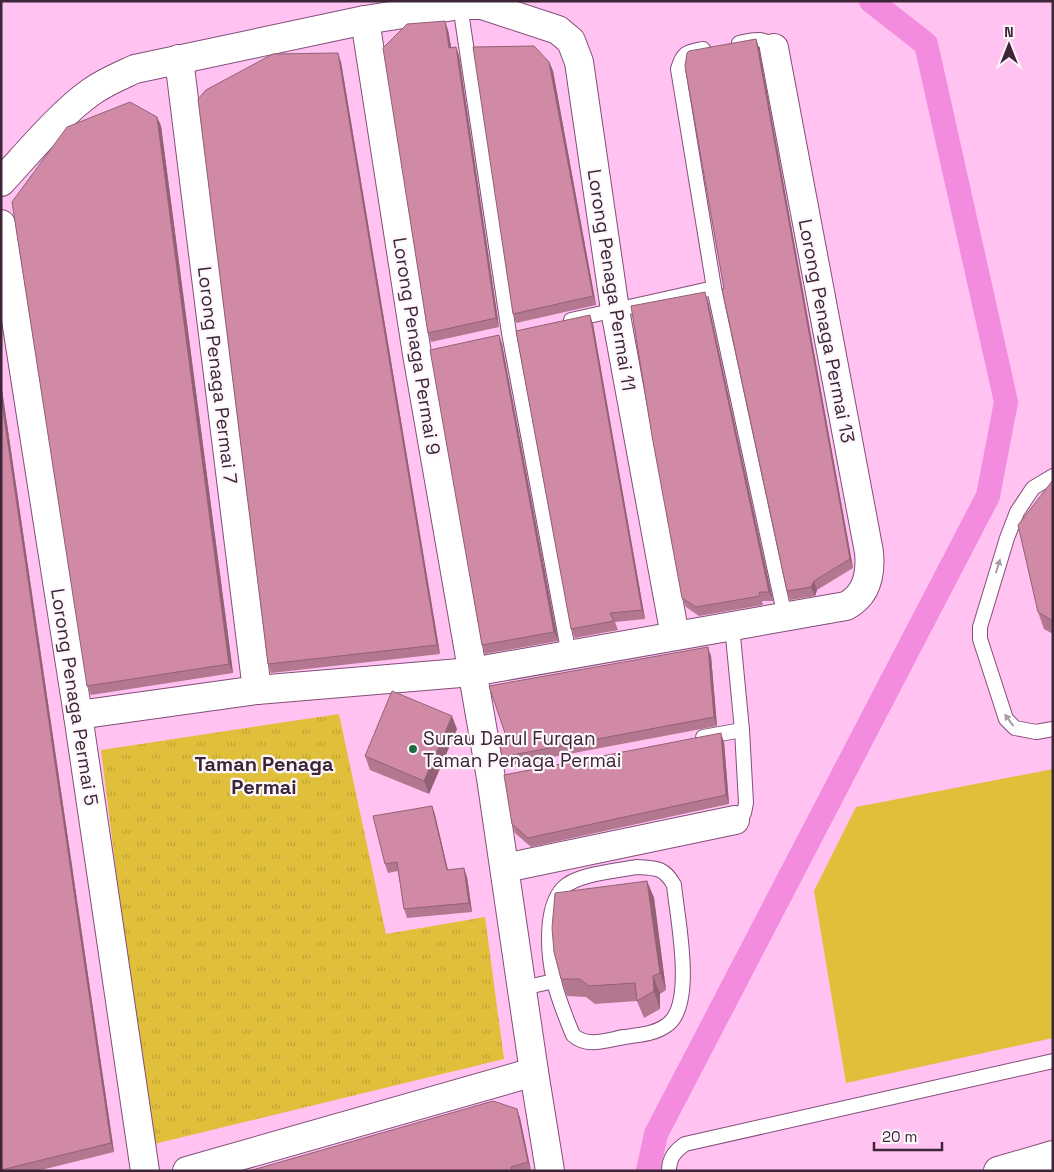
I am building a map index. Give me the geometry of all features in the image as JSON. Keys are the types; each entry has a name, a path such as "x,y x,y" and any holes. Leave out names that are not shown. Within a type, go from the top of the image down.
{"street":[{"name":"Lorong Penaga Permai 11","path":"1,182 72,107 110,80 136,69 365,20 460,5 482,5 558,30 571,41 579,62 614,310 675,636"},
{"name":"Lorong Penaga Permai 9","path":"365,20 422,353 472,672 496,777 505,868 550,1171"},
{"name":"Lorong Penaga Permai 13","path":"774,48 870,564 863,592 855,602 846,606 785,617"},
{"name":"Lorong Penaga Permai 7","path":"179,59 257,690"},
{"name":"Lorong Penaga Permai 5","path":"1,224 78,715 145,1171"},
{"path":"78,715 257,690 472,672 785,617"},
{"path":"505,868 735,820"},
{"path":"187,1171 534,1072"},
{"path":"998,1171 1053,1155"}],"lane":[{"path":"460,5 510,333 569,656"},
{"path":"774,48 770,43 760,39 689,52 681,58 678,70 714,288 785,617"},
{"path":"557,323 714,288"},
{"path":"1053,476 1033,488 1018,512 1007,538 980,627 980,639 1006,719 1015,728 1036,732 1053,729"},
{"path":"732,626 742,730 746,803 744,813 735,820"},
{"path":"694,739 742,730"},
{"path":"636,867 654,868 667,874 674,885 684,987 678,1012 669,1024 656,1032 592,1043 579,1041 573,1036 554,981 548,929 554,903 564,887 580,878 636,867"},
{"path":"523,988 554,981"},
{"path":"669,1171 669,1164 675,1151 685,1144 1053,1061"}],"green space":[{"path":"339,714 386,934 485,917 504,1059 150,1145 101,750"},
{"path":"1053,769 1053,1038 846,1083 814,891 856,807"}],"building":[{"path":"445,21 449,48 456,47 496,318 428,333 383,48 407,24"},
{"path":"756,39 850,559 814,581 811,587 787,591 722,289 724,289 685,66 689,51"},
{"path":"534,46 549,62 593,296 513,314 473,47"},
{"path":"338,53 437,645 268,664 198,99 206,90 273,54"},
{"path":"130,102 157,117 229,664 87,686 12,202 67,127"},
{"path":"705,292 769,592 759,592 760,596 696,607 682,598 652,436 631,306"},
{"path":"590,315 642,610 610,613 614,621 571,629 516,331"},
{"path":"499,335 554,632 482,645 430,350"},
{"path":"1,396 111,1143 1,1170"},
{"path":"1053,480 1053,621 1038,612 1018,525"},
{"path":"708,647 714,717 502,757 498,738 506,736 489,686"},
{"name":"Surau Darul Furqan Taman Penaga Permai","path":"392,691 452,716 424,781 365,756"},
{"path":"721,733 726,795 528,838 512,824 504,775"},
{"path":"432,806 447,870 464,868 469,903 404,909 397,862 385,864 373,816"},
{"path":"647,881 660,973 653,976 654,991 637,1001 635,983 589,986 580,979 561,979 554,952 552,928 555,893"},
{"path":"493,1101 517,1109 528,1162 511,1167 512,1171 249,1171"}],"waterway":[{"path":"648,1171 656,1134 988,496 1006,402 926,44 871,1"}],"place":[{"name":"Surau Darul Furqan Taman Penaga Permai","path":"413,749"}],"district":[{"name":"Taman Penaga Permai","path":"264,776"}]}
